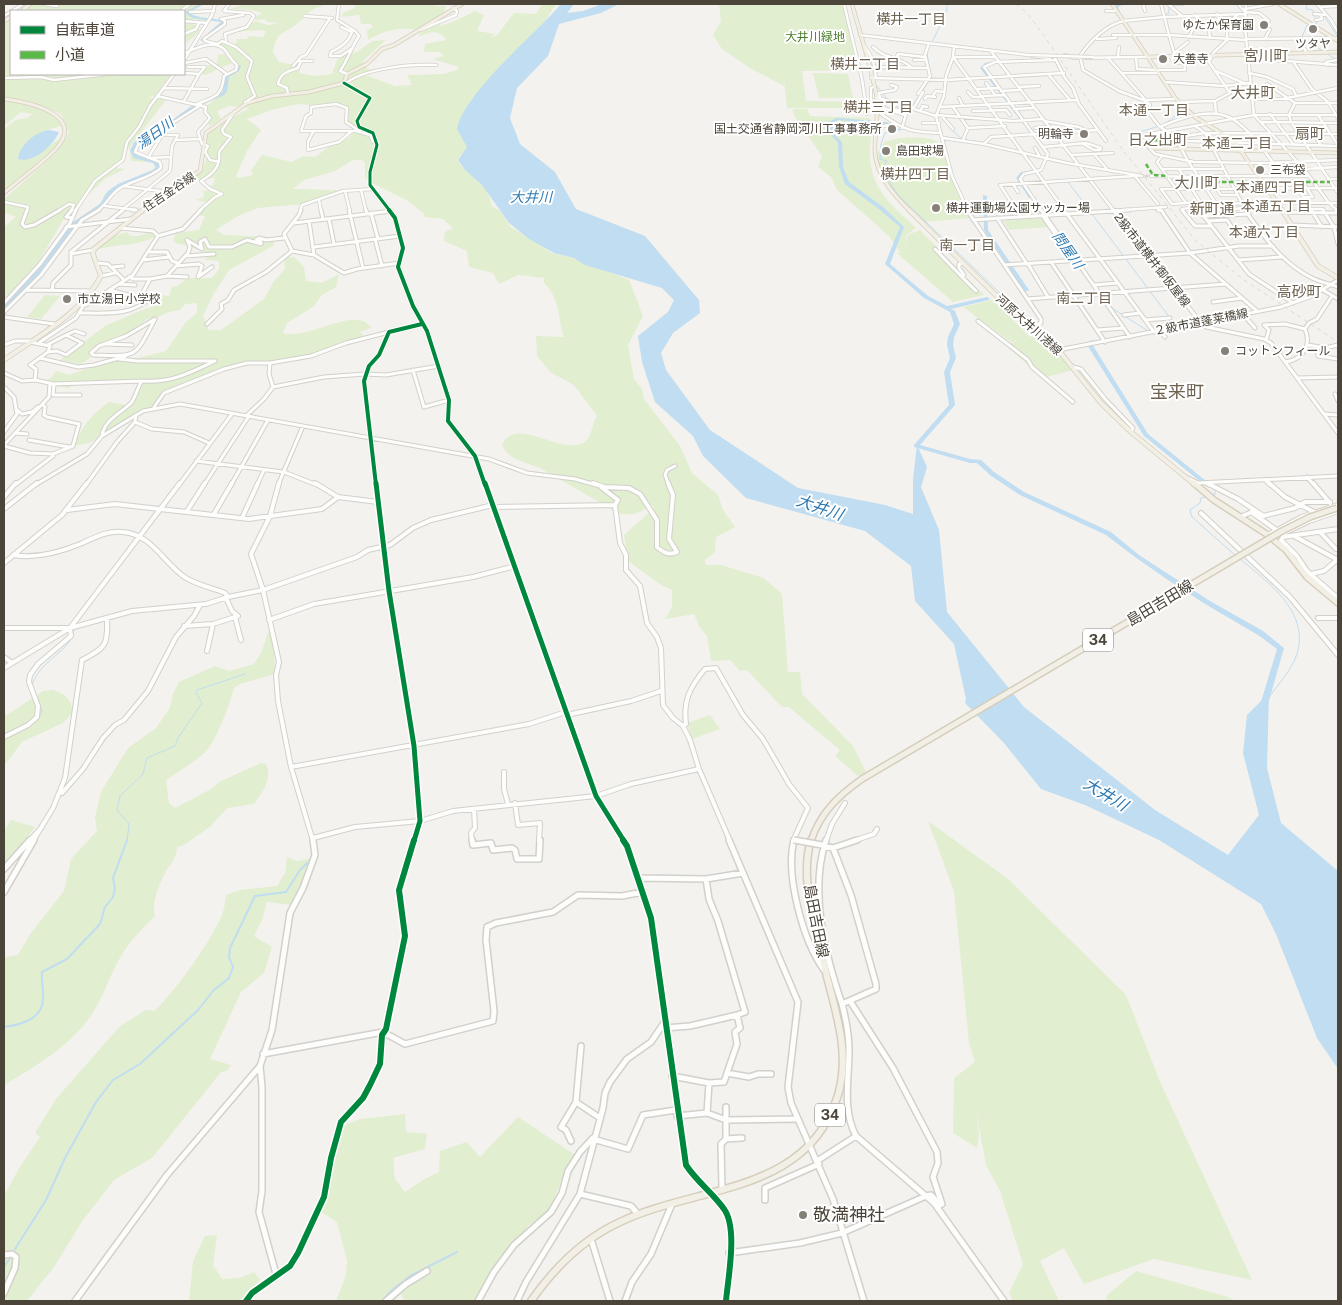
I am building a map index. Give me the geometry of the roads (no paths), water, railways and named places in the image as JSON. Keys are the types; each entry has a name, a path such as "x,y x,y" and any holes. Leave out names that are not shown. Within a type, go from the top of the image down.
{"main road":[{"path":"345,84 345,76 347,74 367,64 382,49 394,45 415,30 462,4"},
{"name":"河原大井川港線","path":"852,4 863,41 873,88 878,98 876,158 879,171 888,188 1030,327 1058,350 1101,403 1131,432 1224,507 1268,535 1286,550 1303,573 1338,603"},
{"path":"1112,4 1176,98 1195,117 1224,133 1236,143 1284,212 1318,266 1338,278"},
{"path":"1279,4 1338,40"},
{"path":"1148,57 1174,55 1248,56 1338,52"},
{"name":"住吉金谷線","path":"93,250 161,195 200,171 206,133 234,111 247,103 345,84"},
{"path":"4,99 44,107 60,118 65,129 61,142 55,150 4,193"},
{"path":"1149,148 1338,153"},
{"path":"4,360 79,306 92,291 101,276 93,250"},
{"name":"島田吉田線","path":"532,1301 554,1272 591,1239 618,1222 673,1202 709,1193 778,1170 817,1137 831,1113 842,1078 842,1042 809,899 807,882 808,850 813,831 824,811 834,800 862,779 1287,528 1336,508"}],"street":[{"path":"44,4 57,6 54,4"},
{"path":"185,59 213,13 215,4"},
{"path":"224,10 230,4"},
{"path":"339,4 337,18 342,25 341,27 352,32 346,44 330,54 337,57 351,49"},
{"path":"844,4 862,79 868,114"},
{"path":"1143,4 1145,11"},
{"path":"1161,4 1174,55 1173,62 1184,63"},
{"path":"1168,4 1182,16"},
{"path":"1168,4 1182,4"},
{"path":"1238,4 1245,12 1259,14 1269,21"},
{"path":"1246,4 1248,83 1254,115 1298,162 1338,212"},
{"path":"1176,98 1146,100 1119,91 1084,72 1081,57 1086,46 1107,27 1115,23 1164,16 1238,14 1273,4"},
{"path":"1317,4 1337,27 1338,32"},
{"path":"1320,7 1334,6 1338,8"},
{"path":"415,30 430,27 441,20 456,15 458,11 453,8"},
{"path":"190,12 213,13 224,10 251,14"},
{"path":"1106,11 1115,11"},
{"path":"213,13 213,17 226,22 204,39 205,41 219,44"},
{"path":"221,19 251,14"},
{"path":"228,42 225,39 225,34 247,27 254,16 251,14"},
{"path":"1217,14 1219,22"},
{"path":"1180,102 1215,101 1230,94 1209,63 1212,55 1227,39 1227,25 1238,14"},
{"path":"1314,14 1326,15"},
{"path":"1316,20 1322,19 1321,14"},
{"path":"1189,36 1196,23 1201,23 1195,15"},
{"path":"304,16 337,18"},
{"path":"293,66 301,57 306,55 330,18"},
{"path":"1210,38 1209,30 1212,28 1213,19"},
{"path":"185,22 208,22"},
{"path":"185,34 196,30 199,22"},
{"path":"342,25 358,34 358,40 351,49 347,62 340,72 347,74"},
{"path":"1097,38 1117,39 1107,27"},
{"path":"1265,39 1270,29"},
{"path":"860,35 1054,56 1077,100 1106,141"},
{"path":"1113,35 1189,36 1246,40 1334,38"},
{"path":"1298,39 1308,53"},
{"path":"215,46 222,41 233,44 243,52 245,57 252,61 252,66 246,76 254,96 245,102 247,103"},
{"path":"863,41 871,53"},
{"path":"863,41 871,53 876,67 876,78"},
{"path":"1174,55 1188,42"},
{"path":"929,43 926,59 931,80"},
{"path":"4,312 41,274 86,217 105,206 111,195 123,186 161,168 160,162 135,152 138,144 162,132 198,104 221,93 224,86 223,78 226,74 236,70 237,65 230,61 224,49 207,45 185,53"},
{"path":"954,46 954,57 936,115 942,138 961,201 1042,321 1030,327"},
{"path":"873,47 881,56 897,57 905,60 911,67"},
{"path":"1118,56 1119,48"},
{"path":"990,50 1028,55 1148,57"},
{"name":"2級市道横井御仮屋線","path":"990,50 1201,323 1206,327 1266,340"},
{"path":"954,57 994,56 1000,52 1055,59"},
{"path":"893,67 898,54 926,59"},
{"path":"1136,57 1108,58 1081,57 1066,55 1072,58 1081,57 1118,56 1136,57"},
{"path":"1122,73 1185,70 1184,63 1174,55"},
{"path":"1248,56 1294,63 1338,65"},
{"path":"954,57 1153,331"},
{"path":"1136,57 1137,69 1157,71"},
{"path":"1108,58 1150,105 1150,114 1160,127 1175,137 1192,169 1224,215"},
{"path":"914,60 926,59"},
{"path":"1055,59 999,62 984,66 1048,154 1042,168 1038,172 1024,174 1020,177 1064,246"},
{"path":"185,61 208,60 226,74"},
{"path":"1327,65 1326,62 1336,60"},
{"path":"299,61 312,61"},
{"path":"288,94 287,88 278,84 279,78 286,72 298,68 299,61"},
{"path":"189,62 185,73 199,74"},
{"path":"1294,63 1316,93 1328,102 1338,116"},
{"path":"436,64 410,64 375,71 352,77 345,84 370,98 358,115 357,124 373,134 376,142 370,172 370,185 395,218 403,248 398,267 413,306 427,331 449,400 448,421 475,456 596,796 627,846 643,892 651,918 676,1113 686,1165 724,1208 729,1217 731,1229 726,1301"},
{"path":"184,101 205,67 188,67"},
{"path":"876,67 928,68"},
{"path":"917,68 917,74"},
{"path":"1216,71 1248,83"},
{"path":"871,78 947,80 1064,73"},
{"path":"1249,73 1273,77 1293,89 1296,96"},
{"path":"1048,74 1070,100"},
{"path":"4,78 41,76 54,80 99,75"},
{"path":"4,302 36,269 66,227 95,181 123,160 127,142 139,127 150,106 173,75"},
{"path":"902,128 906,114 931,80"},
{"path":"1164,82 1226,86 1248,83"},
{"path":"986,83 996,96"},
{"path":"1267,84 1295,103 1338,102"},
{"path":"891,85 898,86 894,90 879,92 878,98 936,115 1044,120 1079,127 1087,131"},
{"path":"978,89 1019,89 1039,86"},
{"path":"163,88 207,89"},
{"path":"866,106 870,106 871,88 873,88"},
{"path":"1251,100 1263,101 1289,98 1337,89 1338,94"},
{"path":"925,99 927,96 933,97 936,91 944,92"},
{"path":"968,92 972,97 1004,95"},
{"path":"157,96 206,107 205,112 210,118 198,132 202,144 208,146 205,152 210,160 219,162"},
{"path":"959,98 964,106"},
{"path":"939,107 1077,100"},
{"path":"890,101 880,107 906,114"},
{"path":"1215,101 1216,114"},
{"path":"1295,103 1289,114 1291,122 1338,193"},
{"path":"361,132 346,122 347,108 336,104 311,107 311,113 306,116 301,131 361,132 370,135 372,142 376,142"},
{"path":"898,104 891,108 906,114"},
{"path":"920,111 923,106 927,106"},
{"path":"900,111 906,107"},
{"path":"953,107 968,128"},
{"path":"1014,109 1034,108"},
{"path":"973,111 1006,110 1010,115"},
{"path":"79,306 110,290 123,279 129,277 136,270 158,236 183,229 200,210 215,197 222,194 210,189 201,181 211,176 219,162 219,152 231,137 224,134 222,130 236,112 234,111"},
{"path":"963,111 965,117"},
{"path":"881,114 902,128 917,132 941,133"},
{"path":"1160,127 1172,121 1182,119 1216,114 1227,116 1266,151 1273,163"},
{"path":"1270,114 1294,145"},
{"path":"940,128 953,129 941,115"},
{"path":"1338,116 1254,115 1139,136 1155,154 1188,161 1273,163 1338,160"},
{"path":"1318,115 1338,145"},
{"path":"1182,119 1205,133 1220,163 1229,176 1241,203 1263,235 1286,262 1312,278 1338,287"},
{"path":"1029,120 1036,129 1049,127"},
{"path":"1260,122 1338,123"},
{"path":"923,123 939,123"},
{"path":"878,127 895,124"},
{"path":"977,124 980,128"},
{"path":"968,128 1005,126"},
{"path":"989,127 996,136"},
{"path":"963,140 968,128"},
{"path":"984,144 991,137 996,136 1098,130"},
{"path":"313,132 308,142 308,150 339,142 353,131"},
{"path":"1338,134 1205,133 1158,140 1210,143 1338,145"},
{"path":"1313,134 1320,145"},
{"path":"52,290 53,283 71,264 72,254 170,171 172,146 178,135 162,135 148,158"},
{"path":"176,140 200,138"},
{"path":"942,138 984,144 1134,176 1155,204 1131,209"},
{"path":"1043,146 1083,144 1099,146 1101,148 1096,150 1083,144"},
{"path":"1035,148 1040,157"},
{"path":"1071,155 1113,153"},
{"path":"1094,154 1107,170"},
{"path":"1162,156 1157,162 1186,203"},
{"path":"148,158 171,157"},
{"path":"1304,169 1338,167"},
{"path":"1163,169 1224,169"},
{"path":"1179,169 1184,177 1191,188 1200,202 1172,204 1161,189 1175,188 1191,188 1267,188 1297,187 1338,188"},
{"path":"1024,174 1030,183"},
{"path":"1021,217 1000,186 1142,176"},
{"path":"1151,176 1309,176"},
{"path":"1328,180 1338,179"},
{"path":"1293,181 1322,227"},
{"path":"1013,184 1018,192"},
{"path":"123,186 160,191"},
{"path":"1302,197 1313,196 1306,187"},
{"path":"1216,188 1221,195 1238,195"},
{"path":"373,189 345,191 302,205 302,209 294,223 284,234 284,238 292,251 314,255 344,273 363,268 399,263"},
{"path":"361,190 367,214"},
{"path":"345,191 363,268"},
{"path":"319,200 323,219"},
{"path":"4,202 23,205 28,208 22,224 25,227 34,225 69,204 74,205 74,207 66,217 72,218"},
{"path":"1172,207 1277,202 1338,203"},
{"path":"105,206 136,210"},
{"path":"1211,226 1195,226 1182,208 1206,206 1214,215"},
{"path":"973,220 1166,207"},
{"path":"1197,207 1249,274 1294,303"},
{"path":"1235,214 1231,209 1245,208"},
{"path":"1136,209 1142,211 1161,210 1190,253 1257,311"},
{"path":"1310,209 1323,209 1334,227 1338,244"},
{"path":"294,223 391,211"},
{"path":"1284,212 1338,212"},
{"path":"371,213 382,266"},
{"path":"1204,216 1249,214"},
{"path":"1043,215 1130,337"},
{"path":"329,218 334,244"},
{"path":"998,218 1048,297"},
{"path":"66,227 110,220 131,219"},
{"path":"1208,221 1227,220 1233,229"},
{"path":"309,221 314,255"},
{"path":"1292,226 1338,227"},
{"path":"120,228 153,231 158,236"},
{"path":"314,247 400,236"},
{"path":"167,276 185,256 190,247 187,240 202,249 200,242 205,239 209,247 213,248 232,247 247,240 261,244 261,242 256,240 259,238 266,240 284,238"},
{"path":"1004,266 1273,246"},
{"path":"935,249 976,291"},
{"path":"72,254 93,250"},
{"path":"207,324 222,309 221,304 228,300 234,290 266,272 292,251"},
{"path":"148,252 168,252 169,257 177,264 199,264 202,266 202,270 198,277 212,267"},
{"path":"185,256 214,254"},
{"path":"142,260 169,257"},
{"path":"1238,260 1282,257"},
{"path":"1051,262 1104,342"},
{"path":"97,263 108,264 123,279"},
{"path":"962,277 964,275 959,268 959,264 964,263"},
{"path":"112,267 123,266"},
{"path":"101,276 115,273"},
{"path":"129,277 134,279 167,276 187,277"},
{"name":"２級市道蓬莱橋線","path":"1058,350 1294,303 1323,290 1338,278"},
{"path":"81,313 122,312 146,305 152,297 142,294 150,279"},
{"path":"1094,285 1118,283"},
{"path":"119,284 135,285"},
{"path":"1027,299 1226,284"},
{"path":"26,290 92,291"},
{"path":"110,290 128,295"},
{"path":"1323,290 1338,299"},
{"path":"1305,329 1309,323 1317,319 1332,296"},
{"path":"1213,302 1242,298"},
{"path":"39,342 48,338 54,331 69,324 81,313 84,305"},
{"path":"1124,314 1140,313"},
{"path":"1243,314 1255,328"},
{"path":"4,317 54,324"},
{"path":"1145,320 1170,318"},
{"path":"40,358 78,367 94,365 126,356 138,350 155,319 146,321 130,335 124,344"},
{"path":"978,321 1028,360 1032,367 1073,402"},
{"path":"1305,329 1282,323 1264,325 1269,330 1266,340 1273,345 1338,433"},
{"path":"154,407 164,392 224,369 247,363 270,363 311,356 346,343 422,324"},
{"path":"1096,330 1124,328"},
{"path":"1286,362 1291,362 1301,355 1308,345 1309,339 1305,329"},
{"path":"47,345 75,331 84,334"},
{"path":"1160,331 1165,337"},
{"path":"246,1301 252,1293 276,1274 290,1266 317,1215 324,1197 331,1158 341,1122 363,1098 380,1064 383,1032 386,1029 405,936 400,890 420,821 414,746 389,591 364,381 365,374 378,355 389,332"},
{"path":"36,378 36,369 30,365 35,360 48,352 58,351 66,355 82,344 81,341 66,335"},
{"path":"126,356 93,355 91,353 94,349 104,344 130,335"},
{"path":"4,345 16,341 39,342 50,346 48,352"},
{"path":"104,344 132,345"},
{"path":"1308,345 1325,348 1338,345"},
{"path":"1318,347 1318,356 1338,359"},
{"path":"4,373 17,380 36,378 52,383 160,382 175,379 215,361 137,361 115,358"},
{"path":"270,363 269,374 273,386"},
{"path":"187,511 248,416 264,400 273,386 324,377 365,374 386,375 438,366"},
{"path":"413,370 424,407 449,400"},
{"path":"1298,378 1338,377"},
{"path":"102,436 108,422 133,401 137,387 142,381"},
{"path":"52,383 53,394 80,395"},
{"path":"43,405 45,407 44,415 47,417 78,424 75,441 70,447 53,454 30,453 4,445 43,405 49,397 52,383"},
{"path":"4,386 14,397 17,410 16,416 5,428 4,432"},
{"path":"1334,394 1338,401"},
{"path":"4,509 36,484 87,454 102,436 136,415 154,407 180,404 504,462 532,474 597,483 618,500 615,505 620,543 626,555 626,570 640,586 647,623 658,637 661,648 663,679 661,691 663,705 673,718 683,726 690,740 699,769 798,1002 788,1087 796,1119 808,1146 818,1162 844,1232 864,1301"},
{"path":"17,410 22,414 32,412 43,405"},
{"path":"4,668 70,628 232,414"},
{"path":"1325,414 1338,415"},
{"path":"4,563 67,510 94,475 108,451 122,433 135,422 136,415"},
{"path":"214,514 268,420"},
{"path":"135,422 152,429 184,432 210,444"},
{"path":"276,1274 259,1212 262,1191 262,1087 260,1066 272,1030 290,914 316,855 313,838 292,767 278,700 276,675 279,662 263,590 252,554 270,516 276,490 303,426"},
{"path":"16,433 27,434"},
{"path":"29,440 70,447"},
{"path":"4,497 15,484 53,456 53,454"},
{"path":"196,461 284,472 309,480 338,497 378,502"},
{"path":"601,487 638,492 657,520 655,540 657,547 665,554 672,555 677,552 669,539 673,495 665,475 667,470 675,466"},
{"path":"242,518 264,470"},
{"path":"1186,477 1198,483 1206,483 1338,476"},
{"path":"1307,477 1336,508 1338,516"},
{"path":"1264,480 1286,497 1314,512"},
{"path":"1206,483 1238,499 1284,536 1338,529"},
{"path":"67,510 115,504 242,518 258,518 322,509 338,497"},
{"path":"1260,516 1295,508 1305,502 1330,502"},
{"path":"4,628 70,628 132,611 200,605 263,590 358,557 368,550 390,545 413,528 431,520 493,506 615,505"},
{"path":"1268,535 1314,512 1336,508"},
{"path":"1273,540 1336,508"},
{"path":"1240,516 1253,511"},
{"path":"1201,513 1290,597 1338,655"},
{"path":"13,555 22,557 51,553 105,532 121,531 140,536 151,543 184,577 225,593 232,611 238,616 213,624 184,626"},
{"path":"1320,532 1337,549"},
{"path":"1284,536 1281,540 1282,542 1297,556 1311,574 1338,598"},
{"path":"1294,536 1325,552 1337,561 1324,571 1311,574"},
{"path":"1325,552 1337,549"},
{"path":"269,620 314,604 473,577 514,566"},
{"path":"59,797 83,769 103,738 115,725 124,720 148,691 176,637 194,616 200,605"},
{"path":"234,617 242,640"},
{"path":"4,892 11,876 45,824 59,797 66,777 73,721 80,692 82,660 104,649 108,641 108,618"},
{"path":"1318,618 1338,618"},
{"path":"207,652 213,624"},
{"path":"4,737 37,717 40,710 29,690 30,674 40,662 65,644 71,636 70,628"},
{"path":"4,657 12,663"},
{"path":"683,726 686,724 685,696 705,668 716,668 743,715 762,739 789,784 808,808 801,820 794,840 791,856 793,880 818,964 826,972"},
{"path":"292,767 529,724 566,713 631,701 661,691"},
{"path":"313,838 355,827 420,821 453,811 596,796 631,784 699,769"},
{"path":"504,772 504,788 508,804"},
{"path":"845,803 836,814 824,845 819,901 827,949 849,1037 848,1111 851,1130 934,1203 1004,1301"},
{"path":"474,809 475,828 471,833 473,845 491,843 493,850 512,848 515,850 517,859 539,859 540,823 518,825 515,804"},
{"path":"4,869 37,830 45,824"},
{"path":"794,840 833,848 874,834 877,829"},
{"path":"833,848 853,903 876,984 876,989 842,1004"},
{"path":"638,878 706,879 743,873"},
{"path":"665,1025 690,1026 745,1012 718,921 709,899 706,879"},
{"path":"263,1054 383,1032 400,1043 405,1044 493,1020 494,1011 486,940 487,927 496,923 553,912 578,895 622,896 643,892"},
{"path":"729,1253 813,1241 844,1232 926,1196 931,1195 940,1205 942,1204 933,1177 938,1163 937,1152 893,1068 850,1001"},
{"path":"672,1076 709,1083 724,1082 736,1044 735,1032 740,1028 737,1015"},
{"path":"516,1301 580,1194 605,1093 610,1082 627,1059 651,1042 665,1025"},
{"path":"572,1141 566,1130 561,1127 576,1102 581,1046"},
{"path":"75,1301 166,1175 204,1134 260,1066"},
{"path":"727,1073 749,1077 772,1074"},
{"path":"707,1113 709,1083"},
{"path":"576,1102 600,1118"},
{"path":"726,1107 726,1139"},
{"path":"594,1138 628,1148 643,1115 648,1113 707,1113 726,1120 796,1119"},
{"path":"765,1200 765,1188 818,1162 856,1136"},
{"path":"478,1301 494,1272 514,1246 551,1212 562,1194 568,1171 580,1152 594,1138"},
{"path":"722,1189 721,1144 726,1139 742,1138"},
{"path":"580,1194 631,1206 638,1214"},
{"path":"625,1301 632,1282 651,1254 673,1202"},
{"path":"591,1239 610,1301"},
{"path":"4,1255 12,1254 16,1257 16,1268 4,1292"},
{"path":"386,1301 406,1284 428,1272"}],"water":[{"name":"大井川","path":"561,4 574,4 567,13 583,11 602,4 619,4 601,13 559,24 548,56 517,88 510,118 520,144 555,172 576,209 645,236 699,300 700,313 673,333 661,353 666,370 710,430 798,488 885,505 913,514 913,479 917,445 927,467 921,487 939,530 947,612 1024,707 1155,810 1228,855 1259,815 1243,753 1247,715 1269,693 1267,768 1281,823 1338,871 1338,1069 1317,1038 1276,934 1261,904 1159,840 1085,805 1041,789 1004,743 965,703 966,699 954,644 915,601 911,566 865,531 746,498 703,456 693,436 655,402 642,362 638,336 668,312 674,300 662,288 585,265 574,258 554,253 529,239 509,223 482,185 465,170 458,160 467,147 457,129 462,114 486,81"},
{"path":"49,130 59,132 48,148 30,159 18,159 19,154 29,140 39,133"}],"waterway":[{"name":"湯日川","path":"202,4 187,12 194,17 224,22 202,40 212,44"},
{"name":"問屋川","path":"1118,12 1116,6 1122,4"},
{"path":"1307,4 1306,9 1313,10 1317,24 1313,24"},
{"path":"1164,15 1169,13 1169,6"},
{"path":"944,19 947,8"},
{"path":"1325,17 1337,36"},
{"path":"932,42 943,20"},
{"path":"1302,37 1307,25 1309,25"},
{"path":"1305,40 1323,51"},
{"path":"927,53 931,78 906,115 904,128 885,133 881,144 880,159 887,161 884,167 887,172 886,176 898,195 1002,295"},
{"path":"1326,53 1338,61"},
{"name":"湯日川","path":"4,307 34,277 75,223 102,205 110,192 120,185 155,171 158,167 155,162 136,157 132,151 136,143 158,132 191,108 223,94 227,76 238,70 239,66 230,59"},
{"name":"問屋川","path":"995,62 986,64 982,68 1026,125"},
{"path":"215,67 227,76"},
{"path":"877,86 887,99"},
{"path":"1137,133 1166,123 1179,110 1184,109"},
{"path":"899,130 887,123 837,119 830,122 833,135 840,142 841,167 847,183 881,208 902,227 887,264 926,297 952,311 957,324 951,337 950,345 953,358 947,372 952,405 916,446 970,461 979,461 1007,484 1038,502 1108,533 1137,556 1174,581 1271,640 1281,648 1265,702"},
{"path":"952,130 962,139"},
{"path":"946,137 980,142"},
{"name":"問屋川","path":"1031,197 1018,178 1023,173 1037,171"},
{"path":"1068,182 1090,211"},
{"path":"985,196 986,230 1026,290 1023,291"},
{"path":"1092,214 1176,326"},
{"path":"947,308 987,299"},
{"path":"1112,308 1148,331"},
{"name":"問屋川","path":"1093,342 1089,343 1146,435 1209,486"},
{"path":"1210,495 1215,494 1215,489"},
{"path":"1206,497 1201,498 1200,503 1190,510 1192,517 1236,556"},
{"path":"1263,517 1272,524"},
{"path":"1292,537 1315,549"},
{"path":"1239,558 1262,577 1283,599 1292,611 1297,624 1299,639 1295,660 1268,699"},
{"path":"32,685 42,668 68,644 74,629"},
{"path":"127,841 129,824 117,810 120,796 143,774 147,758 175,746 178,738 202,703 196,693 197,690 245,674"},
{"path":"31,725 39,718 42,711 36,695"},
{"path":"4,740 17,733"},
{"path":"4,1027 23,1023 39,1012 43,1000 42,972 67,959 100,924 105,907 113,897 115,888 113,878 127,840"},
{"path":"15,1249 46,1200 65,1158 96,1102 113,1080 140,1064 198,1010 213,991 229,978 233,967 229,957 230,948 255,896 286,892 300,870 307,863"},
{"path":"382,1301 392,1290 410,1276 457,1252"},
{"path":"4,1267 9,1259"}],"tunnel":[{"path":"1142,176 1151,176"}],"railway":[{"path":"1016,4 1027,13 1040,30 1122,149 1196,241 1244,280 1338,342"}],"place":[{"name":"ゆたか保育園","path":"1264,25"},
{"name":"ツタヤ","path":"1313,29"},
{"name":"大善寺","path":"1163,59"},
{"name":"国土交通省静岡河川工事事務所","path":"892,129"},
{"name":"明輪寺","path":"1084,134"},
{"name":"島田球場","path":"886,151"},
{"name":"三布袋","path":"1260,170"},
{"name":"横井運動場公園サッカー場","path":"936,208"},
{"name":"市立湯日小学校","path":"67,299"},
{"name":"コットンフィール","path":"1225,351"},
{"name":"敬満神社","path":"803,1215"}],"district":[{"name":"横井一丁目","path":"911,19"},
{"name":"宮川町","path":"1266,56"},
{"name":"横井二丁目","path":"865,64"},
{"name":"大井町","path":"1253,93"},
{"name":"横井三丁目","path":"878,107"},
{"name":"本通一丁目","path":"1154,110"},
{"name":"扇町","path":"1310,134"},
{"name":"日之出町","path":"1158,140"},
{"name":"本通二丁目","path":"1237,143"},
{"name":"横井四丁目","path":"915,174"},
{"name":"大川町","path":"1197,183"},
{"name":"本通四丁目","path":"1271,187"},
{"name":"本通五丁目","path":"1276,206"},
{"name":"新町通","path":"1212,209"},
{"name":"本通六丁目","path":"1264,232"},
{"name":"南一丁目","path":"967,245"},
{"name":"高砂町","path":"1299,292"},
{"name":"南二丁目","path":"1084,298"},
{"name":"宝来町","path":"1177,392"}],"park label":[{"name":"大井川緑地","path":"815,37"}]}
